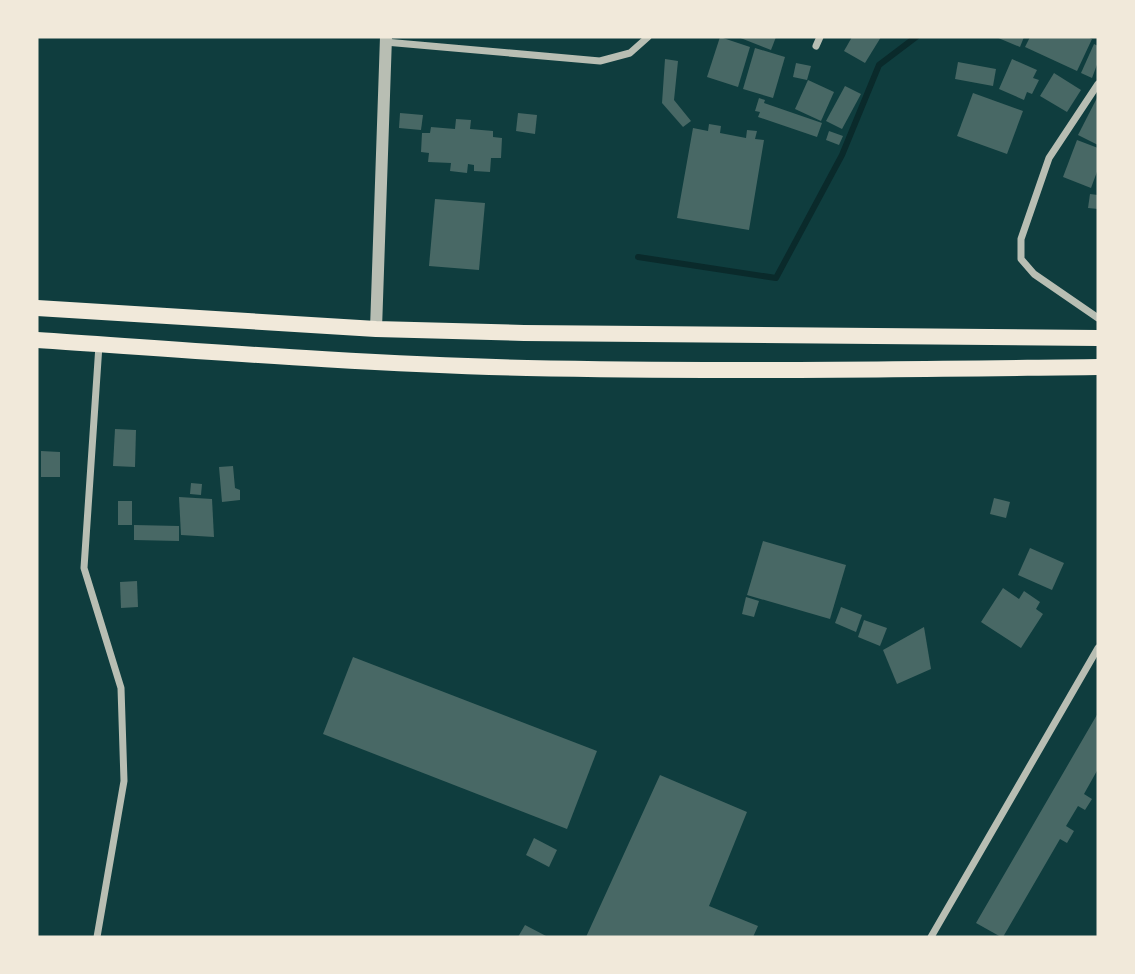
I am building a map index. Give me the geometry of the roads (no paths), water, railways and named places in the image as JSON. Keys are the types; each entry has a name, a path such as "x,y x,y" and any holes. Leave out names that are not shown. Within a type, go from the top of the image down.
{"highway":[{"path":"37,308 524,334 1098,338"},
{"path":"37,340 525,368 686,370 1098,367"}],"street":[{"path":"376,328 386,40 600,61 630,53 648,37"},
{"path":"816,46 820,37"},
{"path":"1098,84 1049,158 1021,239 1021,259 1034,274 1098,318"},
{"path":"97,937 124,781 121,688 84,568 99,344"},
{"path":"931,937 1098,648"}],"waterway":[{"path":"638,257 776,278 842,155 879,65 916,37"}]}
